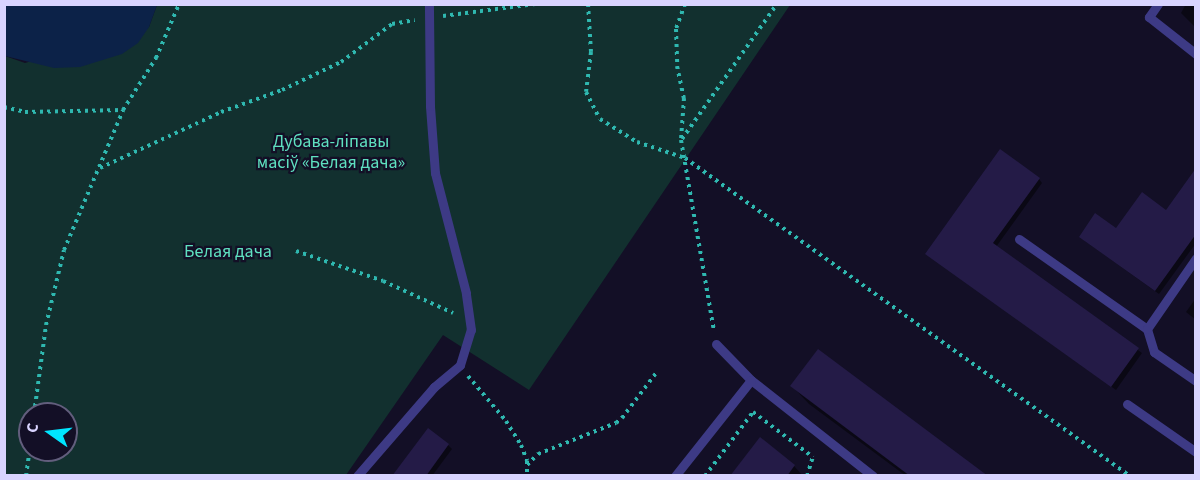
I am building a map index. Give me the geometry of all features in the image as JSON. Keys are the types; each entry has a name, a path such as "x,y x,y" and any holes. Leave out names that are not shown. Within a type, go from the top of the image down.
{"lane":[{"path":"357,476 434,387 460,365 471,330 466,293 435,173 430,106 429,4"},
{"path":"1158,4 1149,17 1196,54"},
{"path":"1019,239 1148,329 1154,352 1196,381"},
{"path":"1148,329 1196,258"},
{"path":"716,344 751,380 873,476"},
{"path":"675,476 751,380"},
{"path":"1127,404 1196,452"}],"path":[{"path":"36,402 53,291 64,250 123,110 156,58 179,4"},
{"path":"100,168 221,112 282,90 341,62 392,24 535,4"},
{"path":"588,4 591,52 586,92 590,105 600,119 638,142 685,158 1130,476"},
{"path":"685,4 676,29 677,66 684,98 681,140 716,344"},
{"path":"681,140 777,4"},
{"path":"4,107 25,112 123,110"},
{"path":"296,251 383,281 449,309 471,330"},
{"path":"460,365 485,399 506,421 525,454 527,476"},
{"path":"527,465 538,454 622,418 656,373"},
{"path":"705,476 753,412 813,457"},
{"path":"807,476 820,434"}],"green space":[{"name":"Белая дача","path":"157,5 790,5 529,390 443,335 346,475 5,475 5,56 25,63 149,27"}],"water":[{"path":"5,4 157,5 149,27 138,43 122,54 80,67 54,68 5,56"}],"building":[{"path":"1000,149 1040,178 993,243 1139,348 1111,387 925,254"},
{"path":"1196,168 1196,234 1155,291 1079,237 1095,213 1116,228 1142,192 1166,210"},
{"path":"818,349 988,476 910,476 790,386"},
{"path":"428,428 449,444 426,476 392,476"},
{"path":"760,437 795,465 787,476 730,476"}],"park label":[{"name":"Дубава-ліпавы масіў «Белая дача»","path":"331,153"}]}
